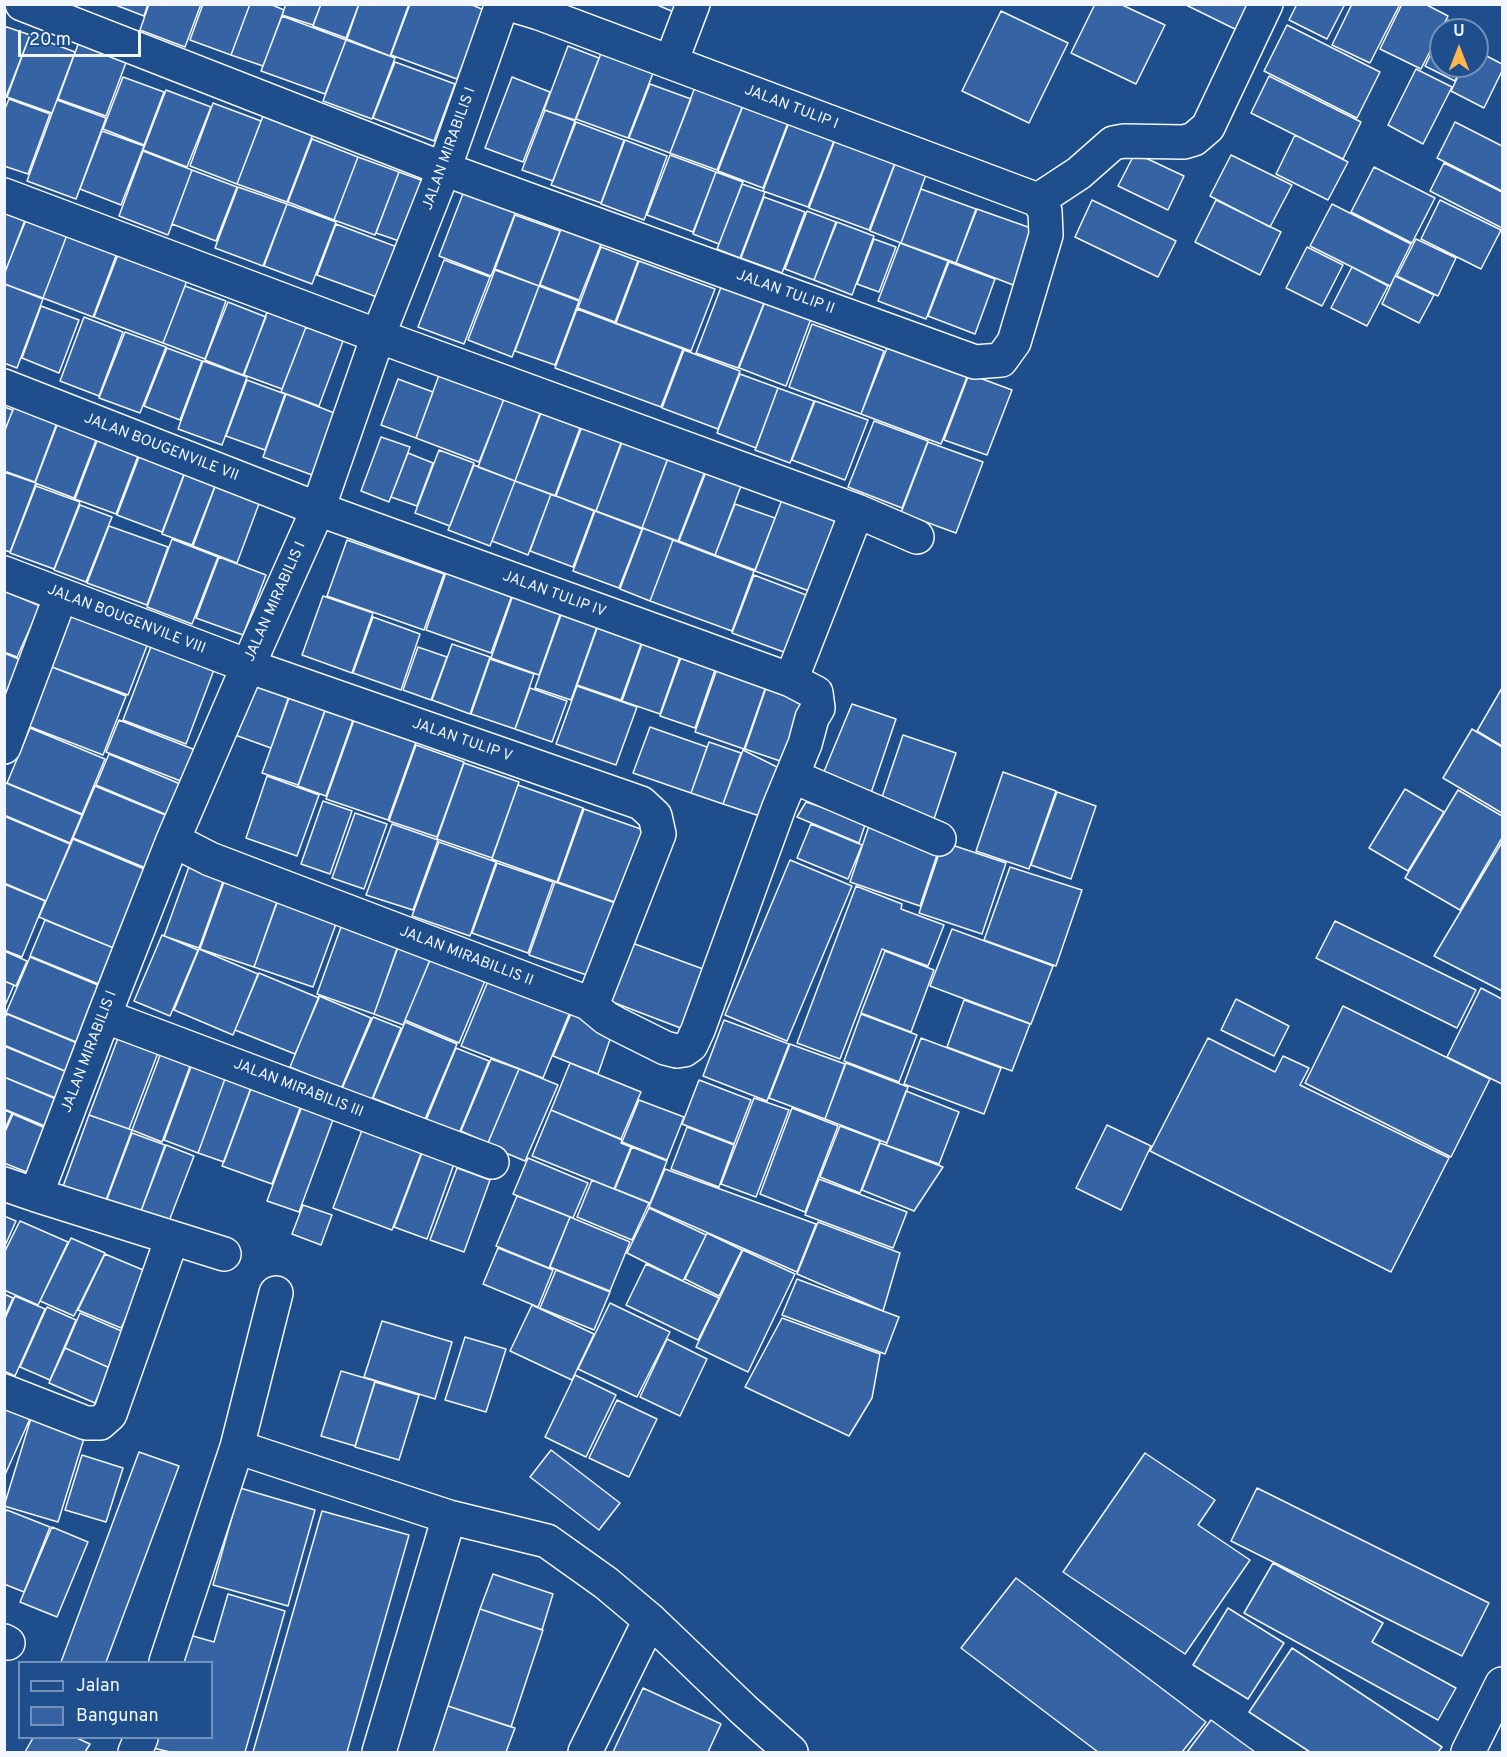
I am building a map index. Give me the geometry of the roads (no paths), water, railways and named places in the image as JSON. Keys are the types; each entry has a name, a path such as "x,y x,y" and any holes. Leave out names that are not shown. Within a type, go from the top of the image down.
{"street":[{"name":"JALAN TULIP II","path":"22,4 444,169 975,362 1001,360 1014,342 1046,235 1045,211 1038,200"},
{"name":"JALAN MIRABILIS I","path":"36,1195 173,840 318,509 378,336 444,169 502,4"},
{"name":"JALAN TULIP I","path":"508,4 539,13 1038,200"},
{"path":"671,62 693,4"},
{"path":"1038,200 1078,173 1113,143 1124,141 1184,142 1194,139 1208,127 1266,4"},
{"path":"4,195 378,336 857,511 917,537"},
{"name":"JALAN BOUGENVILE VII","path":"4,386 318,509"},
{"name":"JALAN TULIP IV","path":"318,509 791,680 816,693 818,708 812,718 805,744 792,776"},
{"path":"791,680 857,511"},
{"name":"JALAN BOUGENVILE VIII","path":"4,573 248,666"},
{"path":"4,747 60,595"},
{"name":"JALAN TULIP V","path":"248,666 641,803 655,816 659,834 594,1000 588,1003"},
{"path":"792,776 939,838"},
{"name":"JALAN MIRABILLIS II","path":"173,840 210,859 588,1003 606,1018 665,1048 677,1051 684,1050 691,1045 698,1030 792,776"},
{"name":"JALAN MIRABILIS III","path":"104,1016 492,1162"},
{"path":"4,1184 224,1254"},
{"path":"4,1391 86,1423 100,1423 110,1414 172,1238"},
{"path":"166,1661 237,1447 276,1293"},
{"path":"237,1447 449,1517 547,1541 606,1583 650,1620 791,1752"},
{"path":"379,1752 449,1517"},
{"path":"585,1752 650,1620"},
{"path":"1468,1752 1503,1684"}]}
